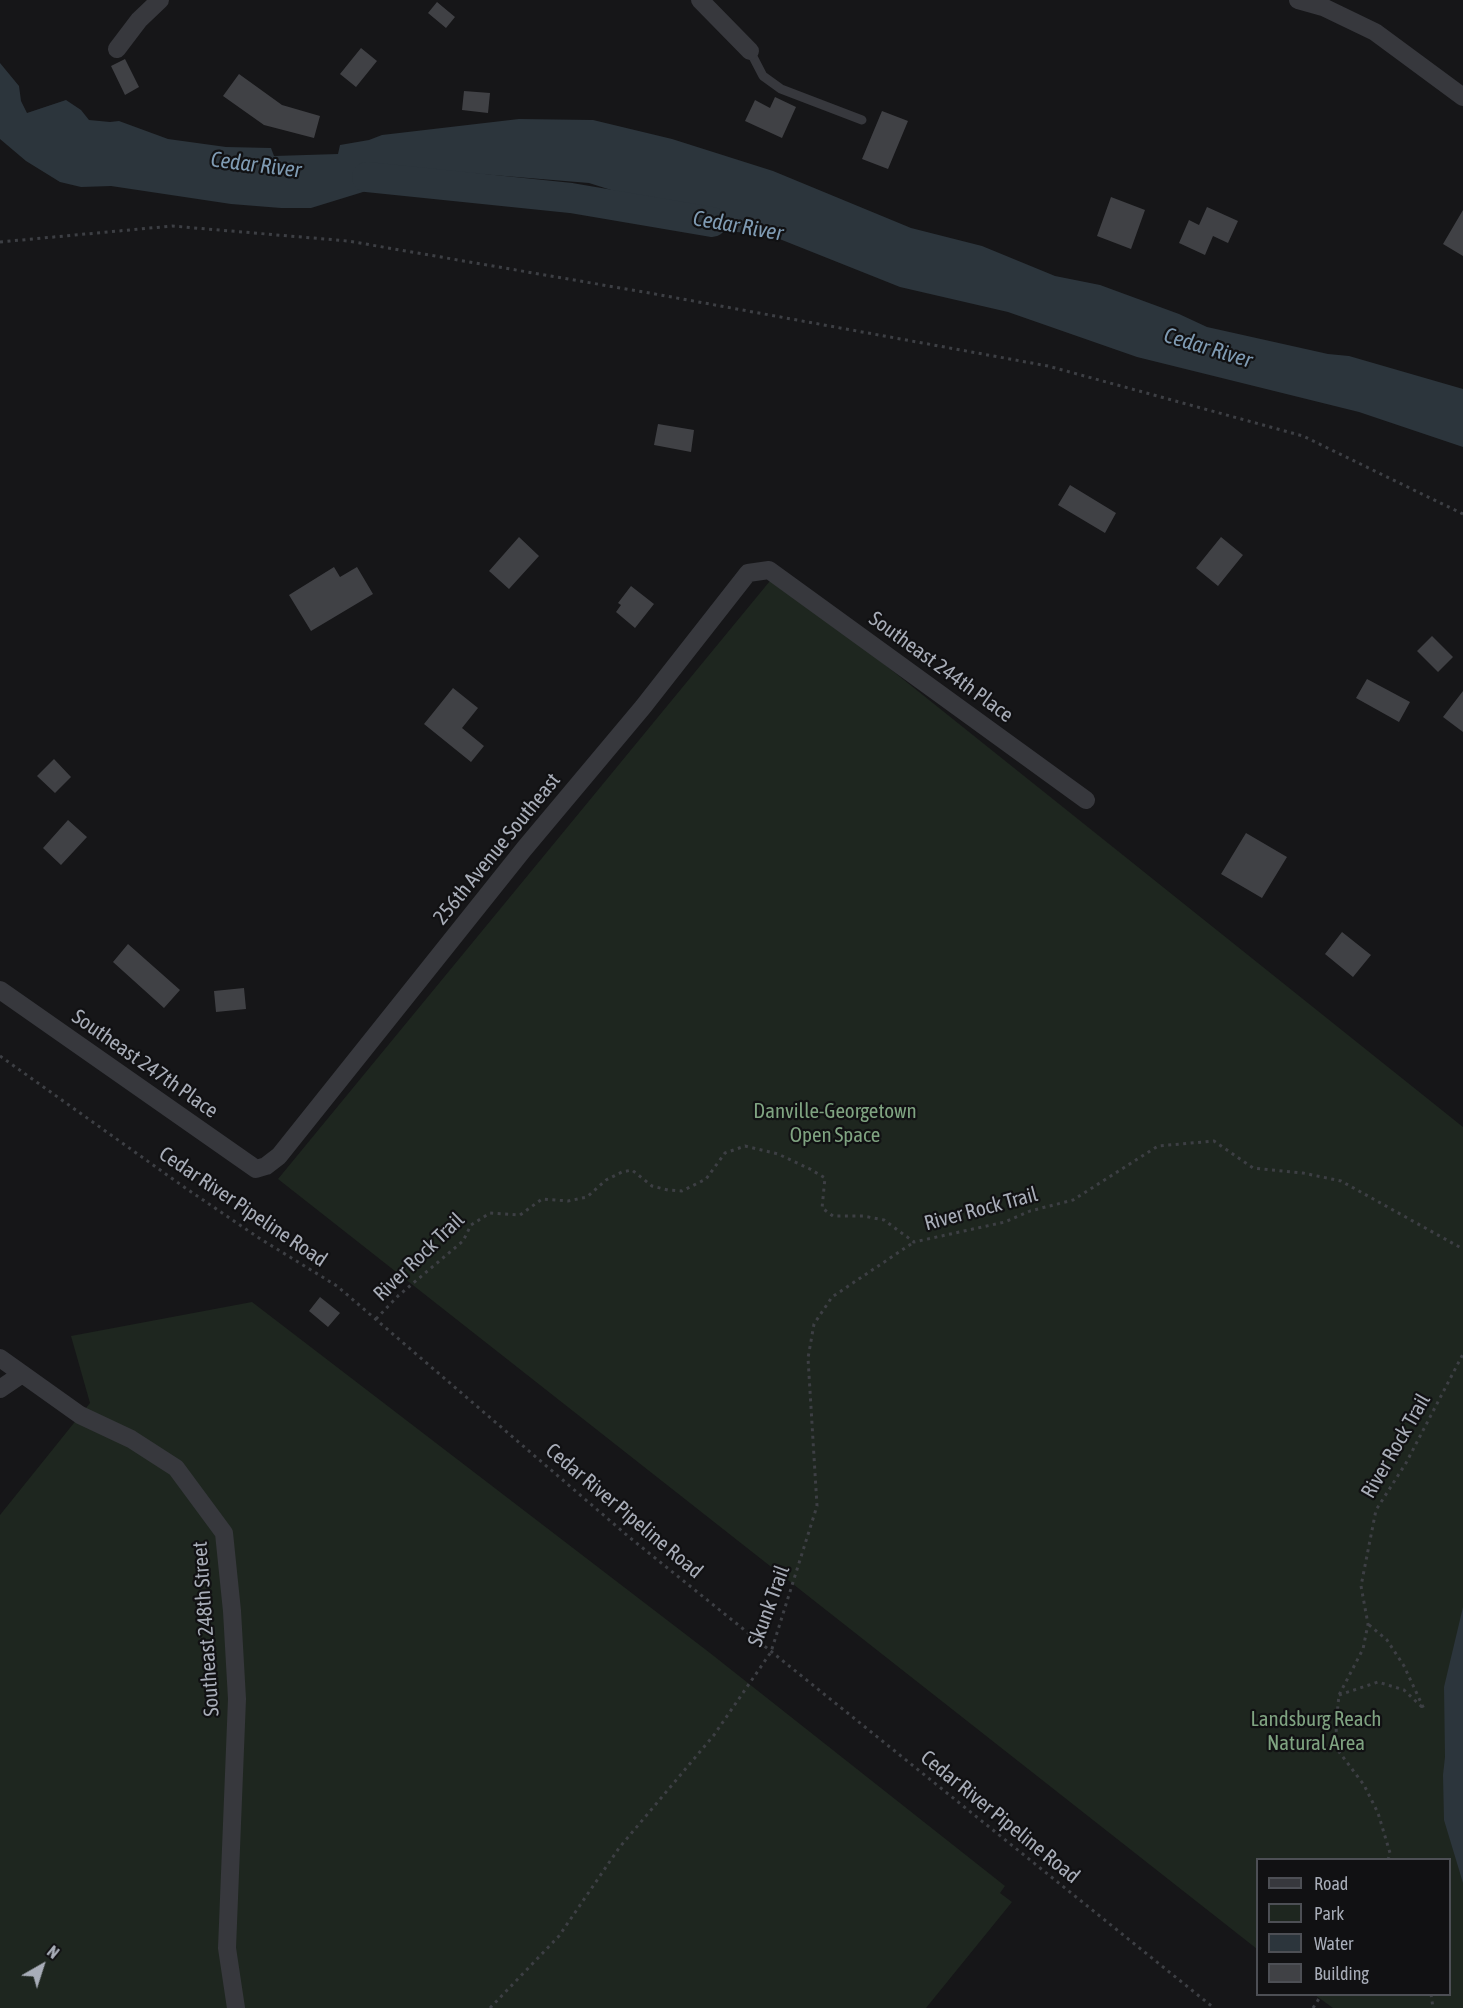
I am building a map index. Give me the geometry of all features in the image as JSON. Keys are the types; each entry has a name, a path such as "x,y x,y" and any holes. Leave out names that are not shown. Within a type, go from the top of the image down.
{"street":[{"path":"117,49 140,20 160,0"},
{"path":"700,0 750,51"},
{"path":"1298,0 1323,7 1375,32 1463,97"},
{"name":"Southeast 244th Place","path":"769,570 1086,800"},
{"name":"256th Avenue Southeast","path":"266,1166 279,1156 524,849 643,707 748,573 769,570"},
{"name":"Southeast 247th Place","path":"0,990 256,1169 266,1166"},
{"name":"Southeast 248th Street","path":"0,1358 80,1414 131,1439 176,1468 224,1533 232,1611 237,1699 226,1948 236,2008"},
{"path":"0,1389 22,1374"}],"lane":[{"path":"750,51 763,76 781,89 862,120"}],"path":[{"path":"0,242 172,226 348,241 1048,366 1303,436 1463,514"},
{"name":"Cedar River Pipeline Road","path":"0,1056 184,1187 337,1286 629,1536 1214,2008"},
{"name":"River Rock Trail","path":"376,1319 398,1296 463,1241 471,1226 490,1214 520,1215 542,1199 568,1201 587,1197 606,1180 632,1170 651,1186 682,1191 706,1179 725,1153 745,1146 778,1154 825,1179 822,1208 833,1216 862,1216 885,1220 914,1242 1005,1222 1030,1211 1073,1200 1158,1146 1214,1141 1253,1168 1303,1173 1341,1181 1463,1249"},
{"name":"Skunk Trail","path":"490,2008 559,1936 619,1848 714,1735 771,1652 818,1506 808,1358 814,1324 832,1297 914,1242"},
{"name":"River Rock Trail","path":"1389,1858 1390,1853 1378,1813 1364,1785 1337,1749 1336,1725 1339,1695 1363,1649 1368,1624 1361,1586 1376,1510 1406,1463 1463,1354"},
{"path":"1339,1695 1378,1682 1404,1690 1424,1709 1404,1666 1387,1640 1368,1624"}],"green space":[{"name":"Danville-Georgetown Open Space","path":"774,576 1463,1127 1463,2008 1333,2008 1316,1996 1451,1996 1451,1858 1256,1858 1256,1948 278,1179"},
{"path":"252,1302 710,1653 1005,1886 1000,1893 1012,1902 926,2008 0,2008 0,1515 90,1403 71,1336"}],"water":[{"path":"0,63 19,86 21,101 27,113 66,100 81,110 89,120 119,121 168,139 226,147 271,148 274,156 338,154 340,145 369,140 382,135 519,119 593,120 672,139 773,171 911,228 982,246 1055,276 1100,285 1179,314 1207,327 1328,354 1349,356 1463,389 1463,447 1359,412 1137,357 1008,312 900,287 772,236 728,231 674,216 649,202 589,183 456,172 389,184 311,208 281,208 231,204 111,186 81,187 60,182 26,161 0,139"},
{"path":"1463,1607 1463,1883 1444,1820 1443,1775 1444,1687"}],"building":[{"path":"437,2 455,17 446,28 428,13"},
{"path":"361,48 377,61 356,87 340,74"},
{"path":"125,59 139,87 125,95 111,66"},
{"path":"239,74 282,105 320,116 314,138 264,125 223,96"},
{"path":"464,91 490,93 488,113 462,110"},
{"path":"775,97 796,107 782,138 745,121 755,100 770,108"},
{"path":"882,111 908,121 888,169 862,159"},
{"path":"1111,197 1145,210 1131,249 1097,236"},
{"path":"1207,207 1238,221 1228,243 1213,236 1205,255 1179,243 1189,220 1199,225"},
{"path":"1463,210 1463,256 1443,244"},
{"path":"658,424 694,430 691,452 654,445"},
{"path":"1070,485 1116,513 1105,533 1058,505"},
{"path":"519,537 539,556 509,589 489,571"},
{"path":"1221,537 1243,555 1218,586 1196,568"},
{"path":"334,567 340,577 357,567 373,594 311,631 289,595"},
{"path":"631,586 654,604 635,628 616,612 621,605 618,603"},
{"path":"1432,636 1453,657 1438,672 1417,651"},
{"path":"1367,679 1410,702 1399,722 1356,698"},
{"path":"453,688 478,708 462,728 484,746 471,762 424,724"},
{"path":"1463,691 1463,732 1443,717"},
{"path":"54,759 71,777 55,793 37,776"},
{"path":"68,820 87,837 61,865 43,848"},
{"path":"1246,833 1287,857 1262,898 1221,874"},
{"path":"1342,932 1371,955 1353,977 1325,954"},
{"path":"128,944 180,990 164,1008 113,962"},
{"path":"244,988 246,1009 216,1012 214,991"},
{"path":"320,1297 340,1313 328,1327 309,1311"}],"waterway":[{"name":"Cedar River","path":"367,177 571,198 712,222"}],"park label":[{"name":"Landsburg Reach Natural Area","path":"1316,1731"}]}
